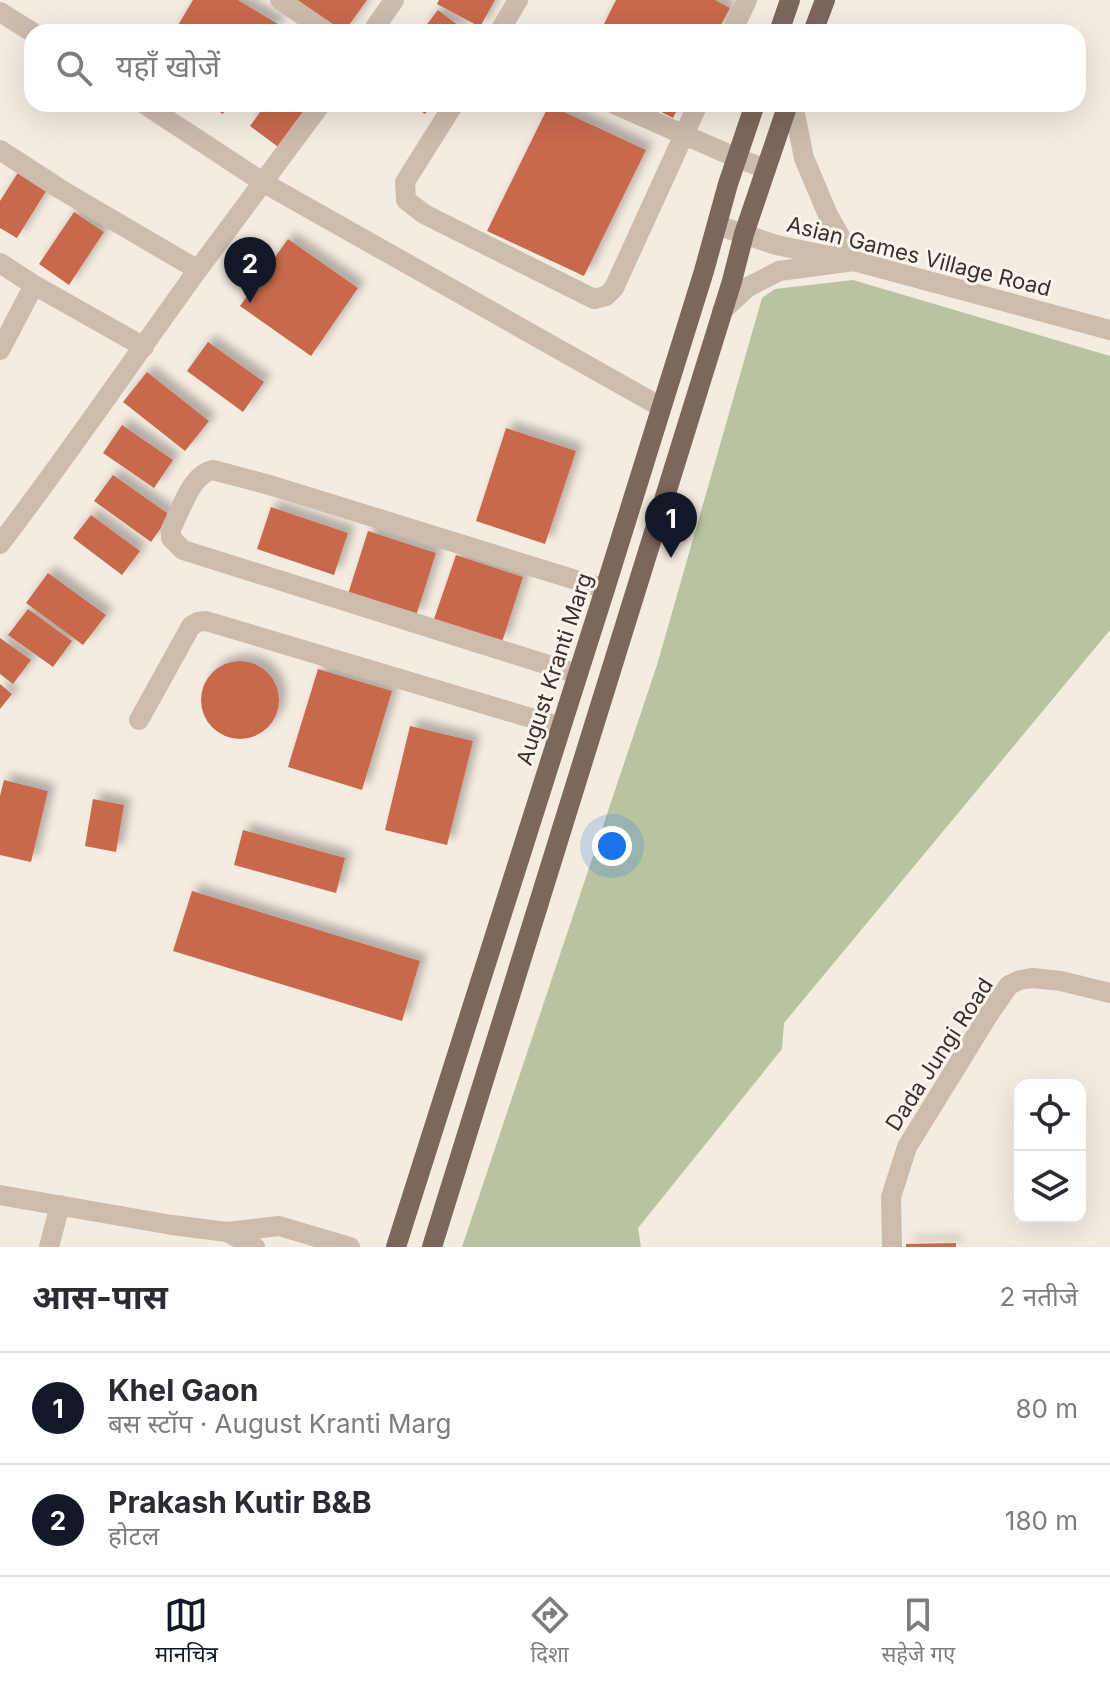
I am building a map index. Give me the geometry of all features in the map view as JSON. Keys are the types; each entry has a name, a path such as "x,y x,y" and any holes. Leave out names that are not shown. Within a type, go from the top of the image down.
{"main road":[{"path":"782,24 790,0"},
{"path":"816,24 825,0"},
{"name":"August Kranti Marg","path":"396,1247 752,112"},
{"path":"432,1247 744,234 787,112"}],"street":[{"path":"280,0 315,24"},
{"path":"378,24 394,0"},
{"path":"504,24 518,0"},
{"path":"736,24 747,0"},
{"path":"0,12 24,27"},
{"path":"156,112 264,183 661,407"},
{"path":"0,544 315,112"},
{"path":"449,112 405,182 406,200 424,214 594,299 606,296 614,288 694,112"},
{"path":"632,112 766,169"},
{"path":"722,311 748,287 779,271 854,261 828,215 804,158 792,112"},
{"path":"0,150 198,270"},
{"name":"Asian Games Village Road","path":"717,225 776,245 854,261 1110,330"},
{"path":"0,263 144,347"},
{"path":"0,350 34,285"},
{"path":"577,674 183,550 171,538 171,529 197,478 213,470 605,589"},
{"path":"139,720 191,626 206,621 561,727"},
{"name":"Dada Jungi Road","path":"892,1247 891,1197 907,1147 1009,985 1032,978 1061,981 1110,993"},
{"path":"0,1195 227,1232 279,1226 350,1247"},
{"path":"49,1247 60,1205"},
{"path":"227,1232 255,1247"}],"green space":[{"path":"853,280 1110,356 1110,630 784,1023 782,1049 638,1228 641,1247 462,1247 657,665 762,298 775,289"}],"building":[{"path":"193,0 238,0 278,24 179,24"},
{"path":"284,0 367,0 350,24 318,24"},
{"path":"439,0 495,0 482,24 474,24 437,4"},
{"path":"616,0 715,0 730,8 721,24 604,24"},
{"path":"438,10 456,24 427,24"},
{"path":"260,112 309,112 281,149 250,126"},
{"path":"546,112 564,112 646,150 584,276 487,231"},
{"path":"661,112 676,112 673,118"},
{"path":"19,171 48,188 17,238 0,228 0,201"},
{"path":"74,212 104,232 69,285 39,264"},
{"path":"288,239 358,288 311,356 240,306"},
{"path":"208,342 264,382 243,412 187,371"},
{"path":"147,372 209,421 185,451 123,402"},
{"path":"122,425 173,460 154,488 103,453"},
{"path":"506,428 576,451 545,544 476,521"},
{"path":"113,475 170,515 151,542 94,501"},
{"path":"271,507 348,533 334,575 257,549"},
{"path":"91,515 140,551 122,575 73,538"},
{"path":"368,531 436,553 416,616 348,594"},
{"path":"456,555 523,577 502,642 434,619"},
{"path":"48,573 106,615 83,645 26,603"},
{"path":"28,609 72,641 53,667 8,635"},
{"path":"0,638 31,660 13,684 0,674"},
{"path":"232,661 248,661 262,667 273,678 279,700 273,722 262,733 248,739 232,739 218,733 207,722 201,708 201,692 207,678 218,667"},
{"path":"318,669 392,691 362,790 288,767"},
{"path":"0,684 12,694 0,709"},
{"path":"410,726 473,741 447,845 385,830"},
{"path":"4,780 48,791 31,862 0,855 0,796"},
{"path":"93,799 124,805 116,852 85,846"},
{"path":"243,830 345,858 336,893 234,865"},
{"path":"192,891 420,961 402,1021 173,951"},
{"path":"956,1243 956,1247 906,1247 906,1244"}],"place":[{"name":"Prakash Kutir B&B","path":"250,303"},
{"name":"Khel Gaon","path":"671,558"}]}
